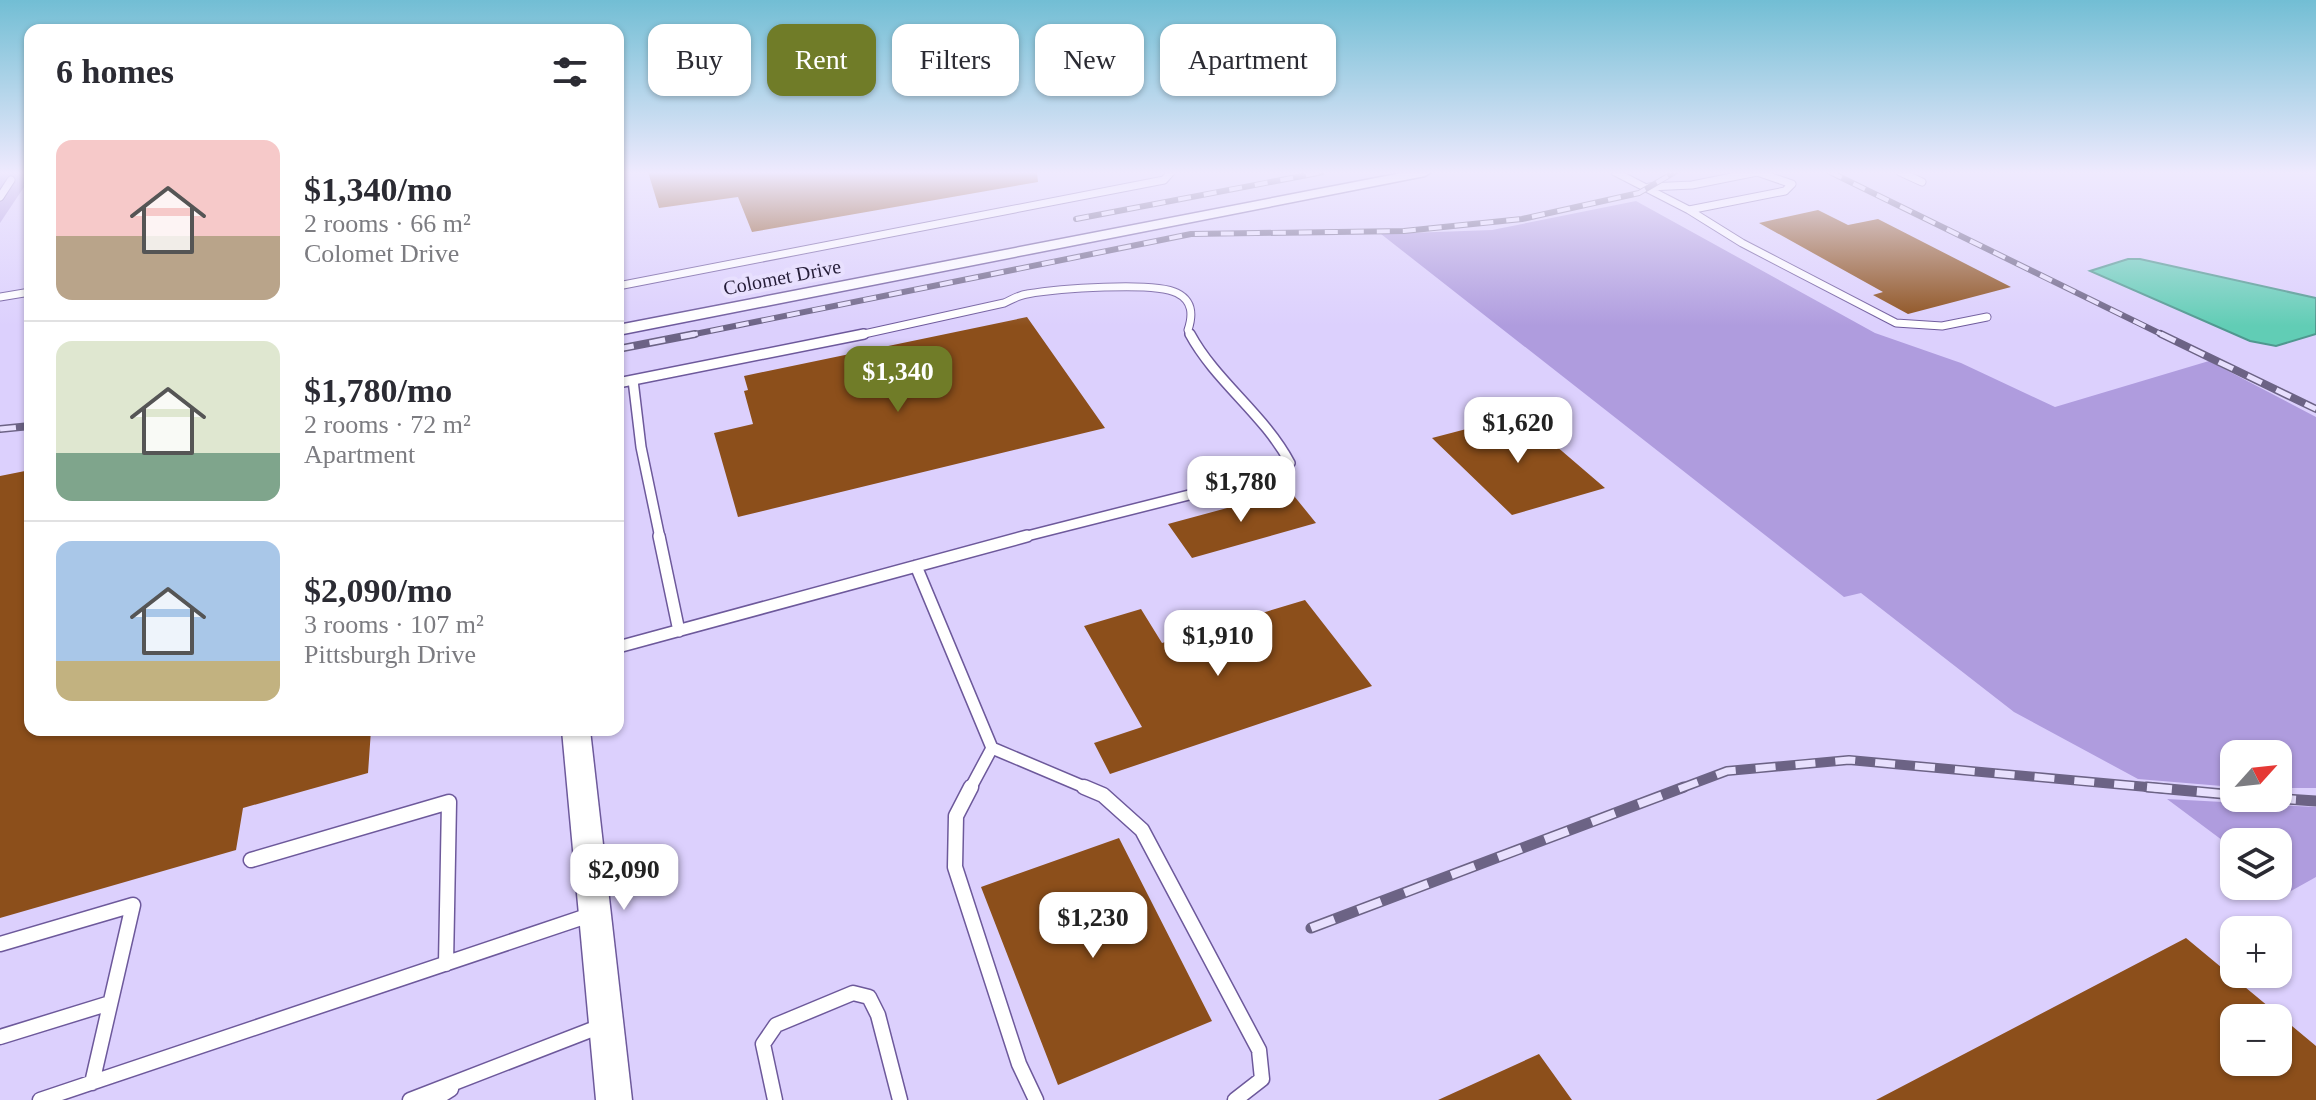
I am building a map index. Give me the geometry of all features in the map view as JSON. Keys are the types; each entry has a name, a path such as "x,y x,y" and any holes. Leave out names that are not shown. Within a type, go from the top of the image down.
{"street":[{"name":"Colomet Drive","path":"624,329 1163,223"},
{"path":"577,736 614,1100"}],"lane":[{"path":"624,285 941,223"},
{"path":"1710,223 1896,323 1920,329 1957,327 1987,317"},
{"path":"624,382 932,320 1004,303 1025,294 1111,287 1164,287 1178,293 1190,304 1192,318 1188,330 1196,349 1279,438 1290,463 1268,475 1129,508 624,645"},
{"path":"0,297 24,293"},
{"path":"633,380 641,447 679,631"},
{"path":"916,566 992,748 1103,795 1142,830 1259,1050 1262,1079 1235,1100"},
{"path":"992,748 956,816 955,867 1019,1064 1036,1100"},
{"path":"251,860 449,802 446,964"},
{"path":"0,944 133,905 92,1083"},
{"path":"40,1100 595,913"},
{"path":"775,1100 763,1044 776,1025 853,993 869,997 878,1015 900,1100"},
{"path":"0,1037 110,1003"},
{"path":"410,1100 607,1024"},
{"path":"434,1100 469,1077"}],"shaded area":[{"path":"1525,223 1676,223 1875,333 1961,363 2055,407 2209,361 2316,417 2316,788 2292,788 2292,740 2220,740 2220,786 2138,779 2014,712 1861,593 1844,597 1381,234 1492,230"},
{"path":"2128,259 2140,259 2316,298 2316,334 2276,346 2250,341 2090,271"},
{"path":"2167,799 2220,802 2220,812 2292,812 2292,806 2316,807 2316,877 2292,890 2292,828 2220,828 2220,839"}],"building":[{"path":"749,223 802,223 752,232"},
{"path":"1760,223 1886,223 2011,287 1908,314 1873,295 1883,292"},
{"path":"1027,317 1105,428 738,517 714,433 753,424 744,391 748,390 744,376"},
{"path":"1520,415 1605,488 1512,515 1432,438"},
{"path":"24,471 24,736 371,736 368,773 243,808 236,850 0,918 0,476"},
{"path":"1290,491 1316,523 1192,558 1168,524"},
{"path":"1305,600 1372,686 1110,774 1094,743 1142,727 1084,626 1141,609 1162,643"},
{"path":"1119,838 1212,1021 1058,1085 981,887"},
{"path":"2186,938 2220,966 2220,988 2246,988 2265,1004 2220,1004 2220,1076 2292,1076 2292,1026 2316,1046 2316,1100 1876,1100"},
{"path":"1539,1054 1572,1100 1438,1100"}],"railway":[{"path":"693,334 1191,234 1404,231 1479,223"},
{"path":"1935,223 2165,336"},
{"path":"624,348 693,334"},
{"path":"685,336 693,334"},
{"path":"2161,334 2316,409"},
{"path":"0,429 24,427"},
{"path":"1679,789 1727,771 1849,760 2152,787"},
{"path":"1311,928 1684,787"},
{"path":"2147,787 2152,787"},
{"path":"2152,787 2169,789"},
{"path":"2152,787 2220,794"},
{"path":"2292,799 2316,801"}]}
